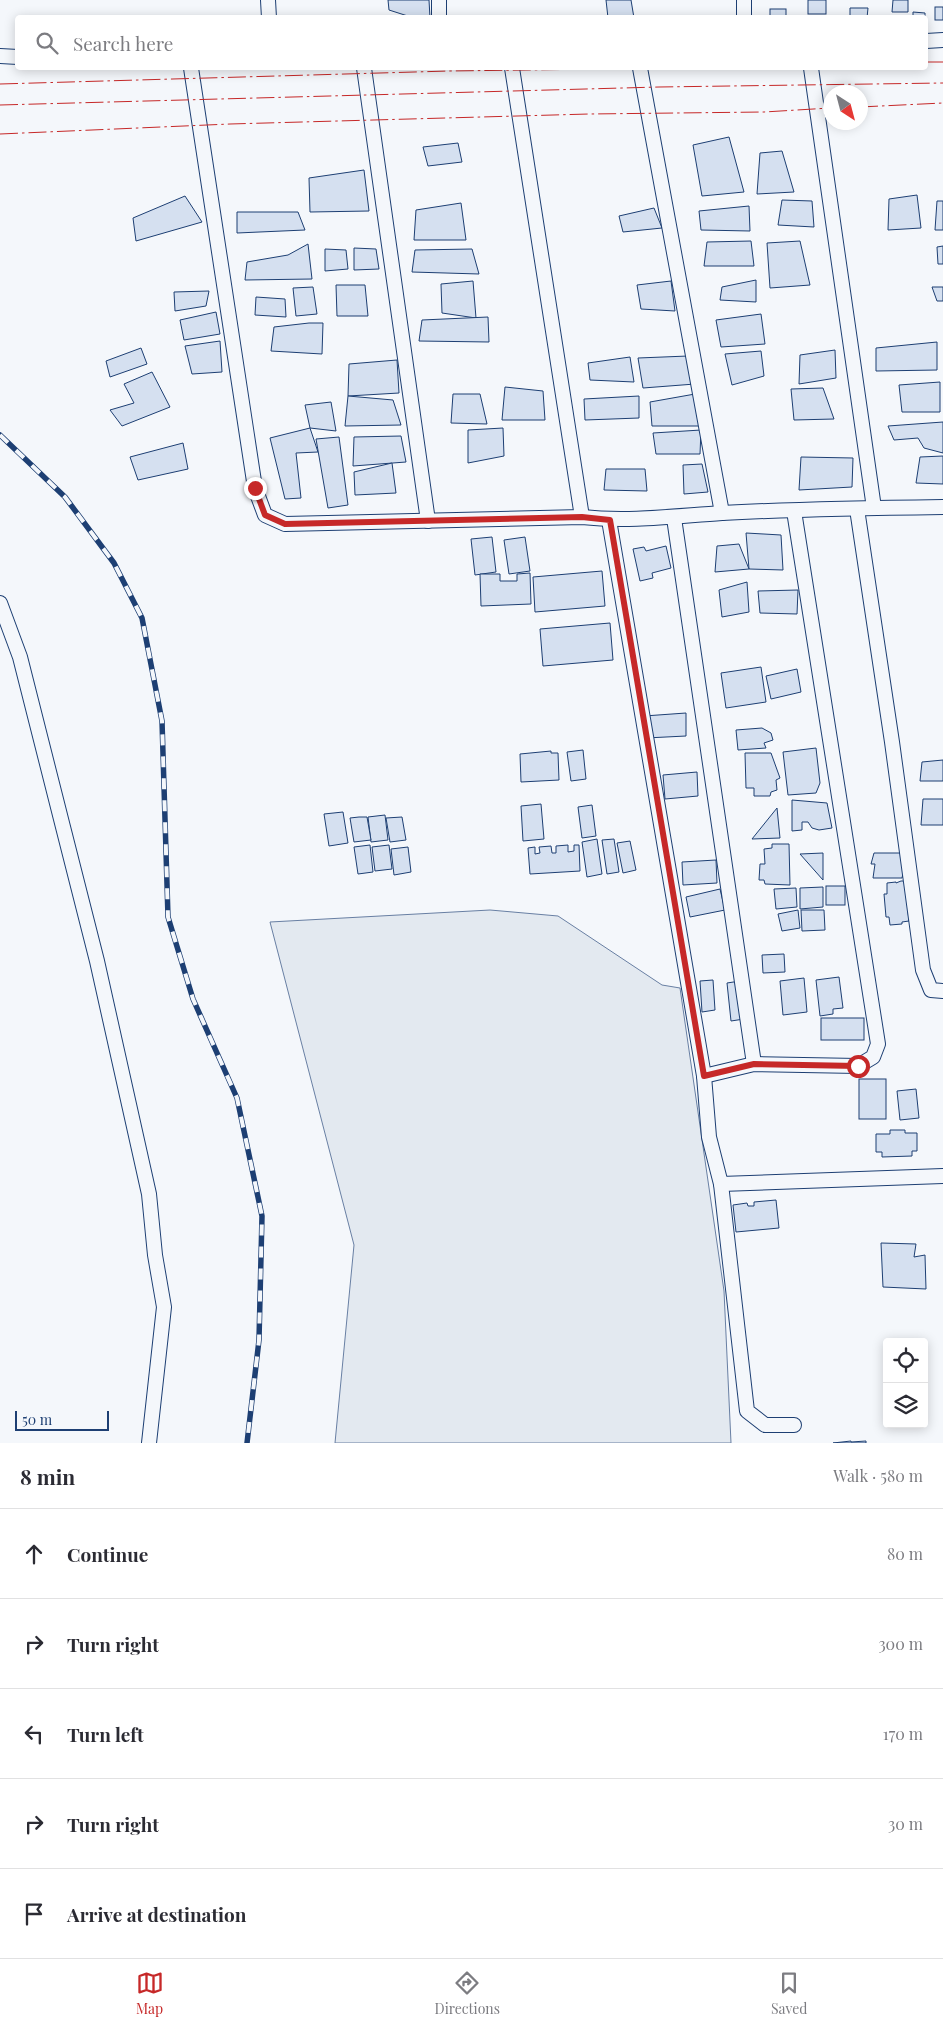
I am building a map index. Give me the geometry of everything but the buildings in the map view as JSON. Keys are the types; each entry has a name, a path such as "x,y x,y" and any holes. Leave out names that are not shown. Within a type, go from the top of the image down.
{"street":[{"path":"268,0 269,15"},
{"path":"439,0 439,15"},
{"path":"744,0 744,15"},
{"path":"928,41 943,40"},
{"path":"0,56 15,57"},
{"path":"191,70 255,488 265,515 285,524 582,517 610,520 674,518 722,513 943,507"},
{"path":"364,70 428,521"},
{"path":"512,70 582,517"},
{"path":"640,70 722,513"},
{"path":"811,70 874,508"},
{"path":"858,509 923,970 931,990 943,991"},
{"path":"704,1076 754,1064 858,1066 873,1057 878,1044 794,511"},
{"path":"674,518 754,1064"},
{"path":"610,520 704,1076 709,1137 721,1184 747,1411 765,1425 794,1425"},
{"path":"0,603 20,658 97,961 149,1194 155,1255 164,1307 149,1443"},
{"path":"721,1184 943,1176"}],"shaded area":[{"path":"490,910 558,916 662,985 680,988 724,1291 731,1443 335,1443 354,1245 270,922"}],"railway":[{"path":"0,435 65,497 114,563 142,618 162,721 168,917 193,999 237,1098 262,1216 259,1340 247,1443"}],"power":[{"path":"928,62 943,62"},
{"path":"0,84 526,70"},
{"path":"0,105 659,87 943,83"},
{"path":"868,107 943,103"},
{"path":"0,134 230,124 589,114 764,112 823,108"}],"route":[{"path":"255,488 265,515 285,524 582,517 610,520 704,1076 754,1064 858,1066"}]}
